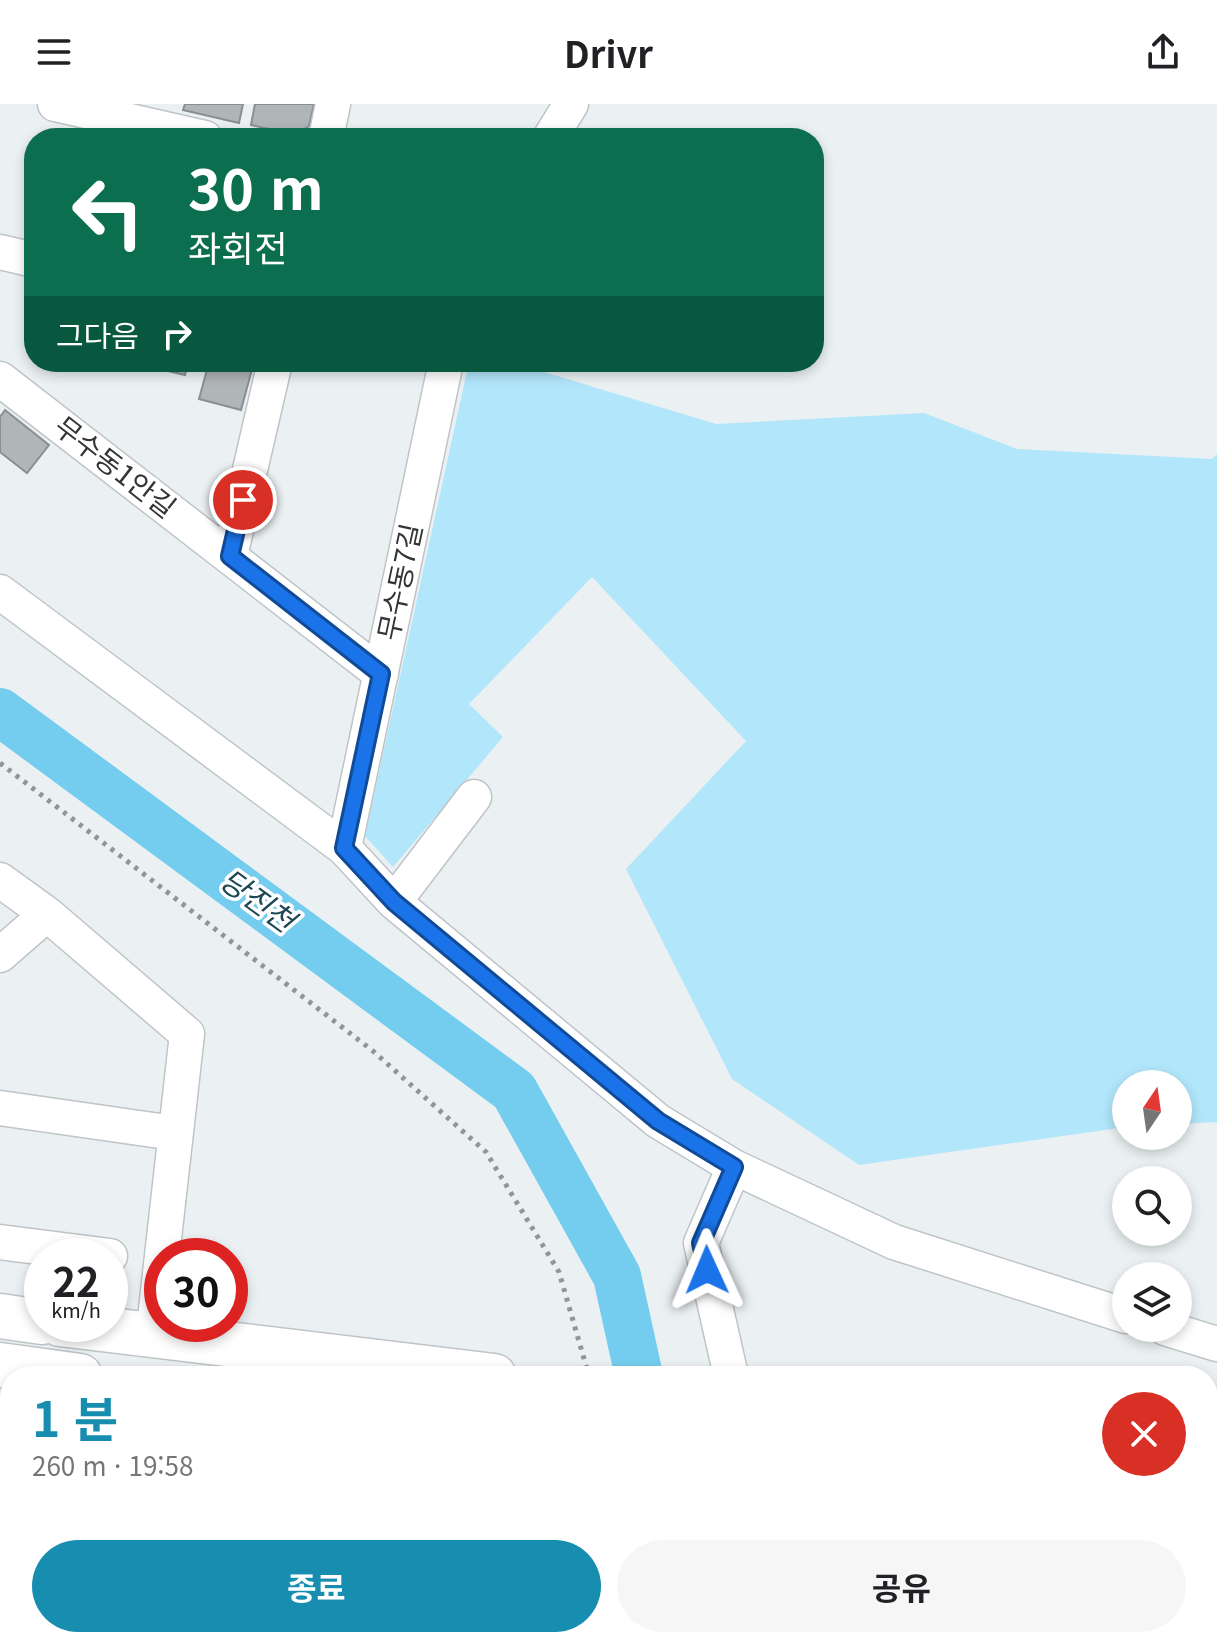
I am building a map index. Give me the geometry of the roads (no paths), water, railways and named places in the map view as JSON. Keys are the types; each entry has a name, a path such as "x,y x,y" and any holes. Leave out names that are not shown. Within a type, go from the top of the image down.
{"main road":[{"path":"0,1316 24,1319"},
{"path":"204,1342 409,1366"}],"street":[{"path":"55,104 161,128"},
{"path":"328,128 333,104"},
{"path":"556,128 571,104"},
{"path":"0,252 24,258"},
{"path":"230,556 273,372"},
{"name":"무수동7길","path":"344,848 444,372"},
{"name":"무수동1안길","path":"0,379 381,674"},
{"path":"0,592 344,848 394,902 658,1121 734,1167 894,1242 1112,1312"},
{"path":"394,902 474,797"},
{"path":"0,880 47,914 187,1034 162,1238"},
{"path":"0,955 47,914"},
{"path":"0,1108 174,1133"},
{"path":"729,1366 701,1243 734,1167"},
{"path":"0,1242 24,1245"},
{"path":"1192,1336 1217,1344"}],"waterway":[{"name":"당진천","path":"0,712 514,1091 617,1276 637,1366"}]}
